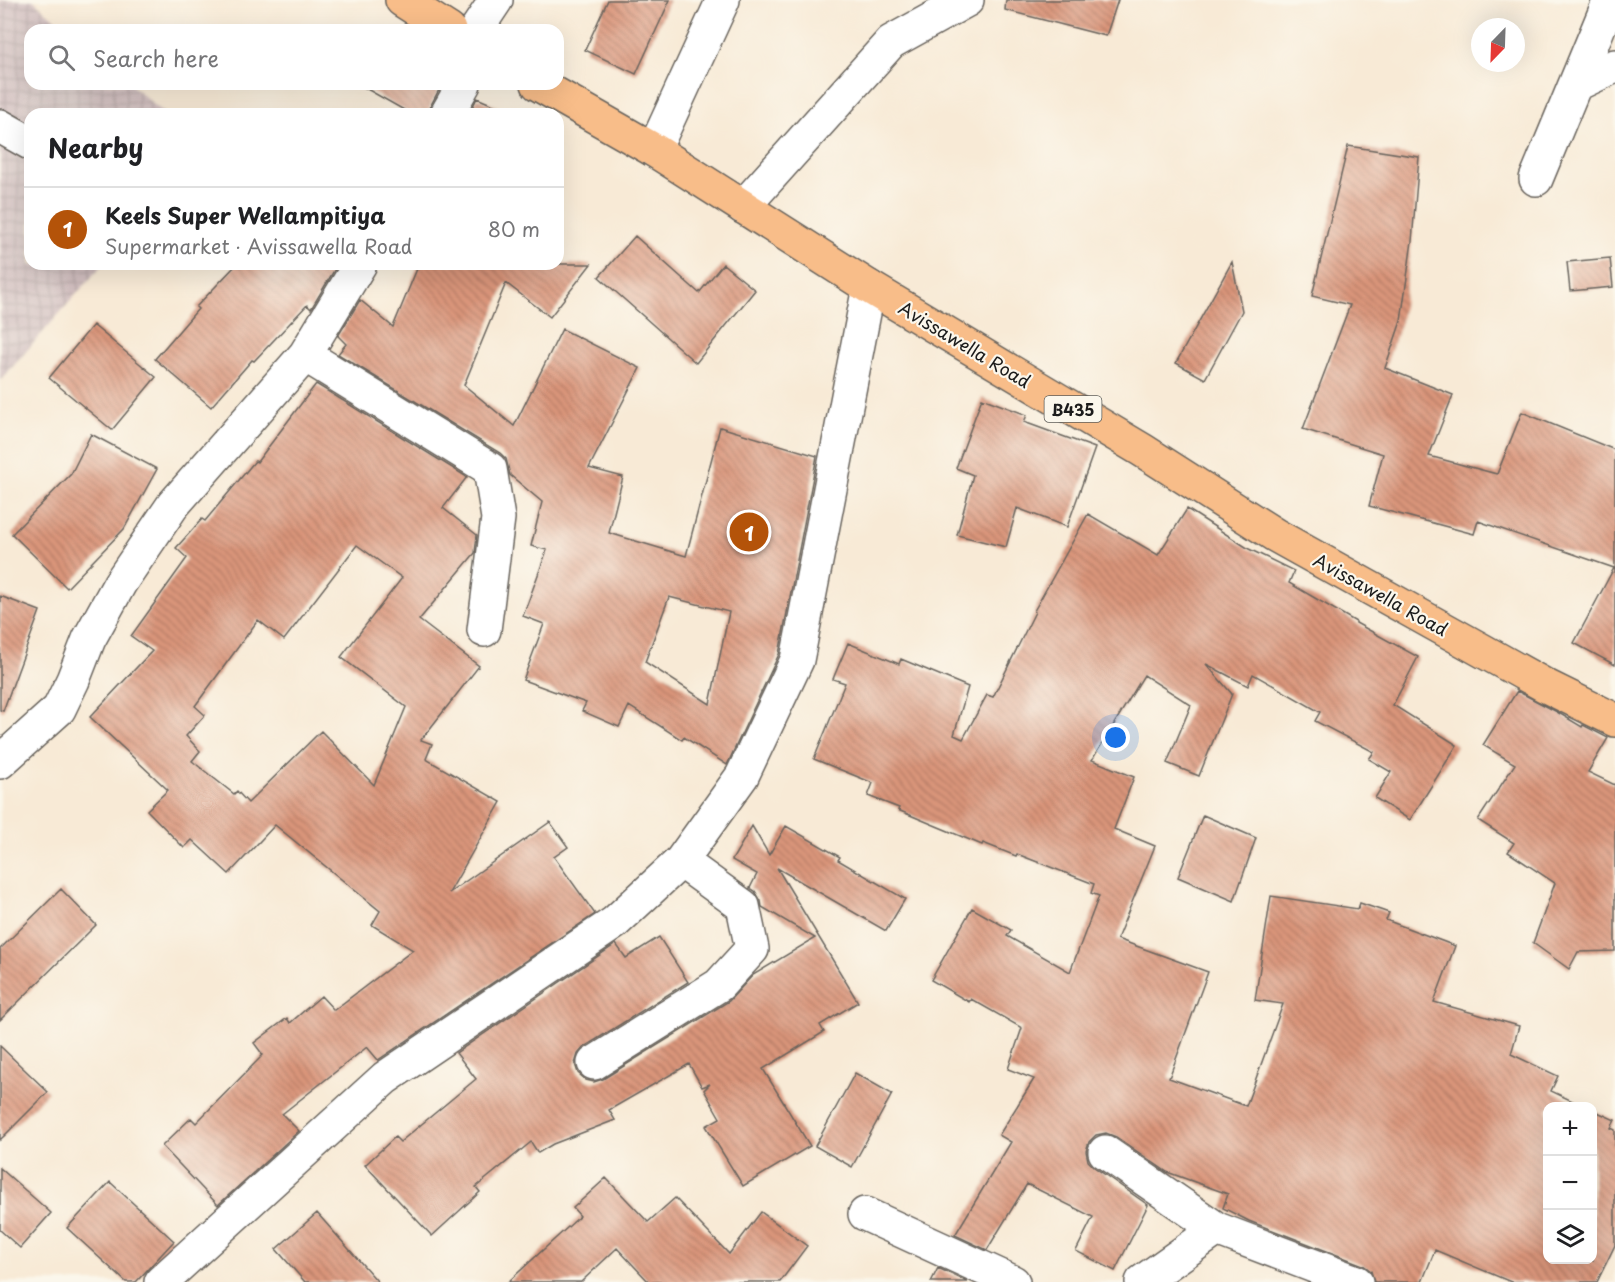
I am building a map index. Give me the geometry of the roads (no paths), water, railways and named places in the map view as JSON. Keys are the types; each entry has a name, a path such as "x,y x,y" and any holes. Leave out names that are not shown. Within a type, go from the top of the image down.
{"main road":[{"path":"402,0 440,24"},
{"name":"Avissawella Road","path":"549,90 654,150 869,287 1142,450 1275,535 1546,686 1615,720"}],"street":[{"path":"480,24 496,0"},
{"path":"654,150 723,0"},
{"path":"743,207 891,42 967,0"},
{"path":"1536,179 1610,0"},
{"path":"1576,84 1615,66"},
{"path":"450,108 461,90"},
{"path":"0,126 24,139"},
{"path":"0,762 59,709 89,639 120,583 173,505 305,355 356,270"},
{"path":"161,1282 385,1078 614,922 681,861 742,776 797,660 869,287"},
{"path":"305,355 490,469 498,518 484,630"},
{"path":"594,1063 718,985 752,949 743,906 681,861"},
{"path":"1105,1152 1217,1229 1356,1282"},
{"path":"865,1214 1014,1282"},
{"path":"1142,1282 1217,1229"}],"place":[{"name":"Keels Super Wellampitiya","path":"749,532"}]}
